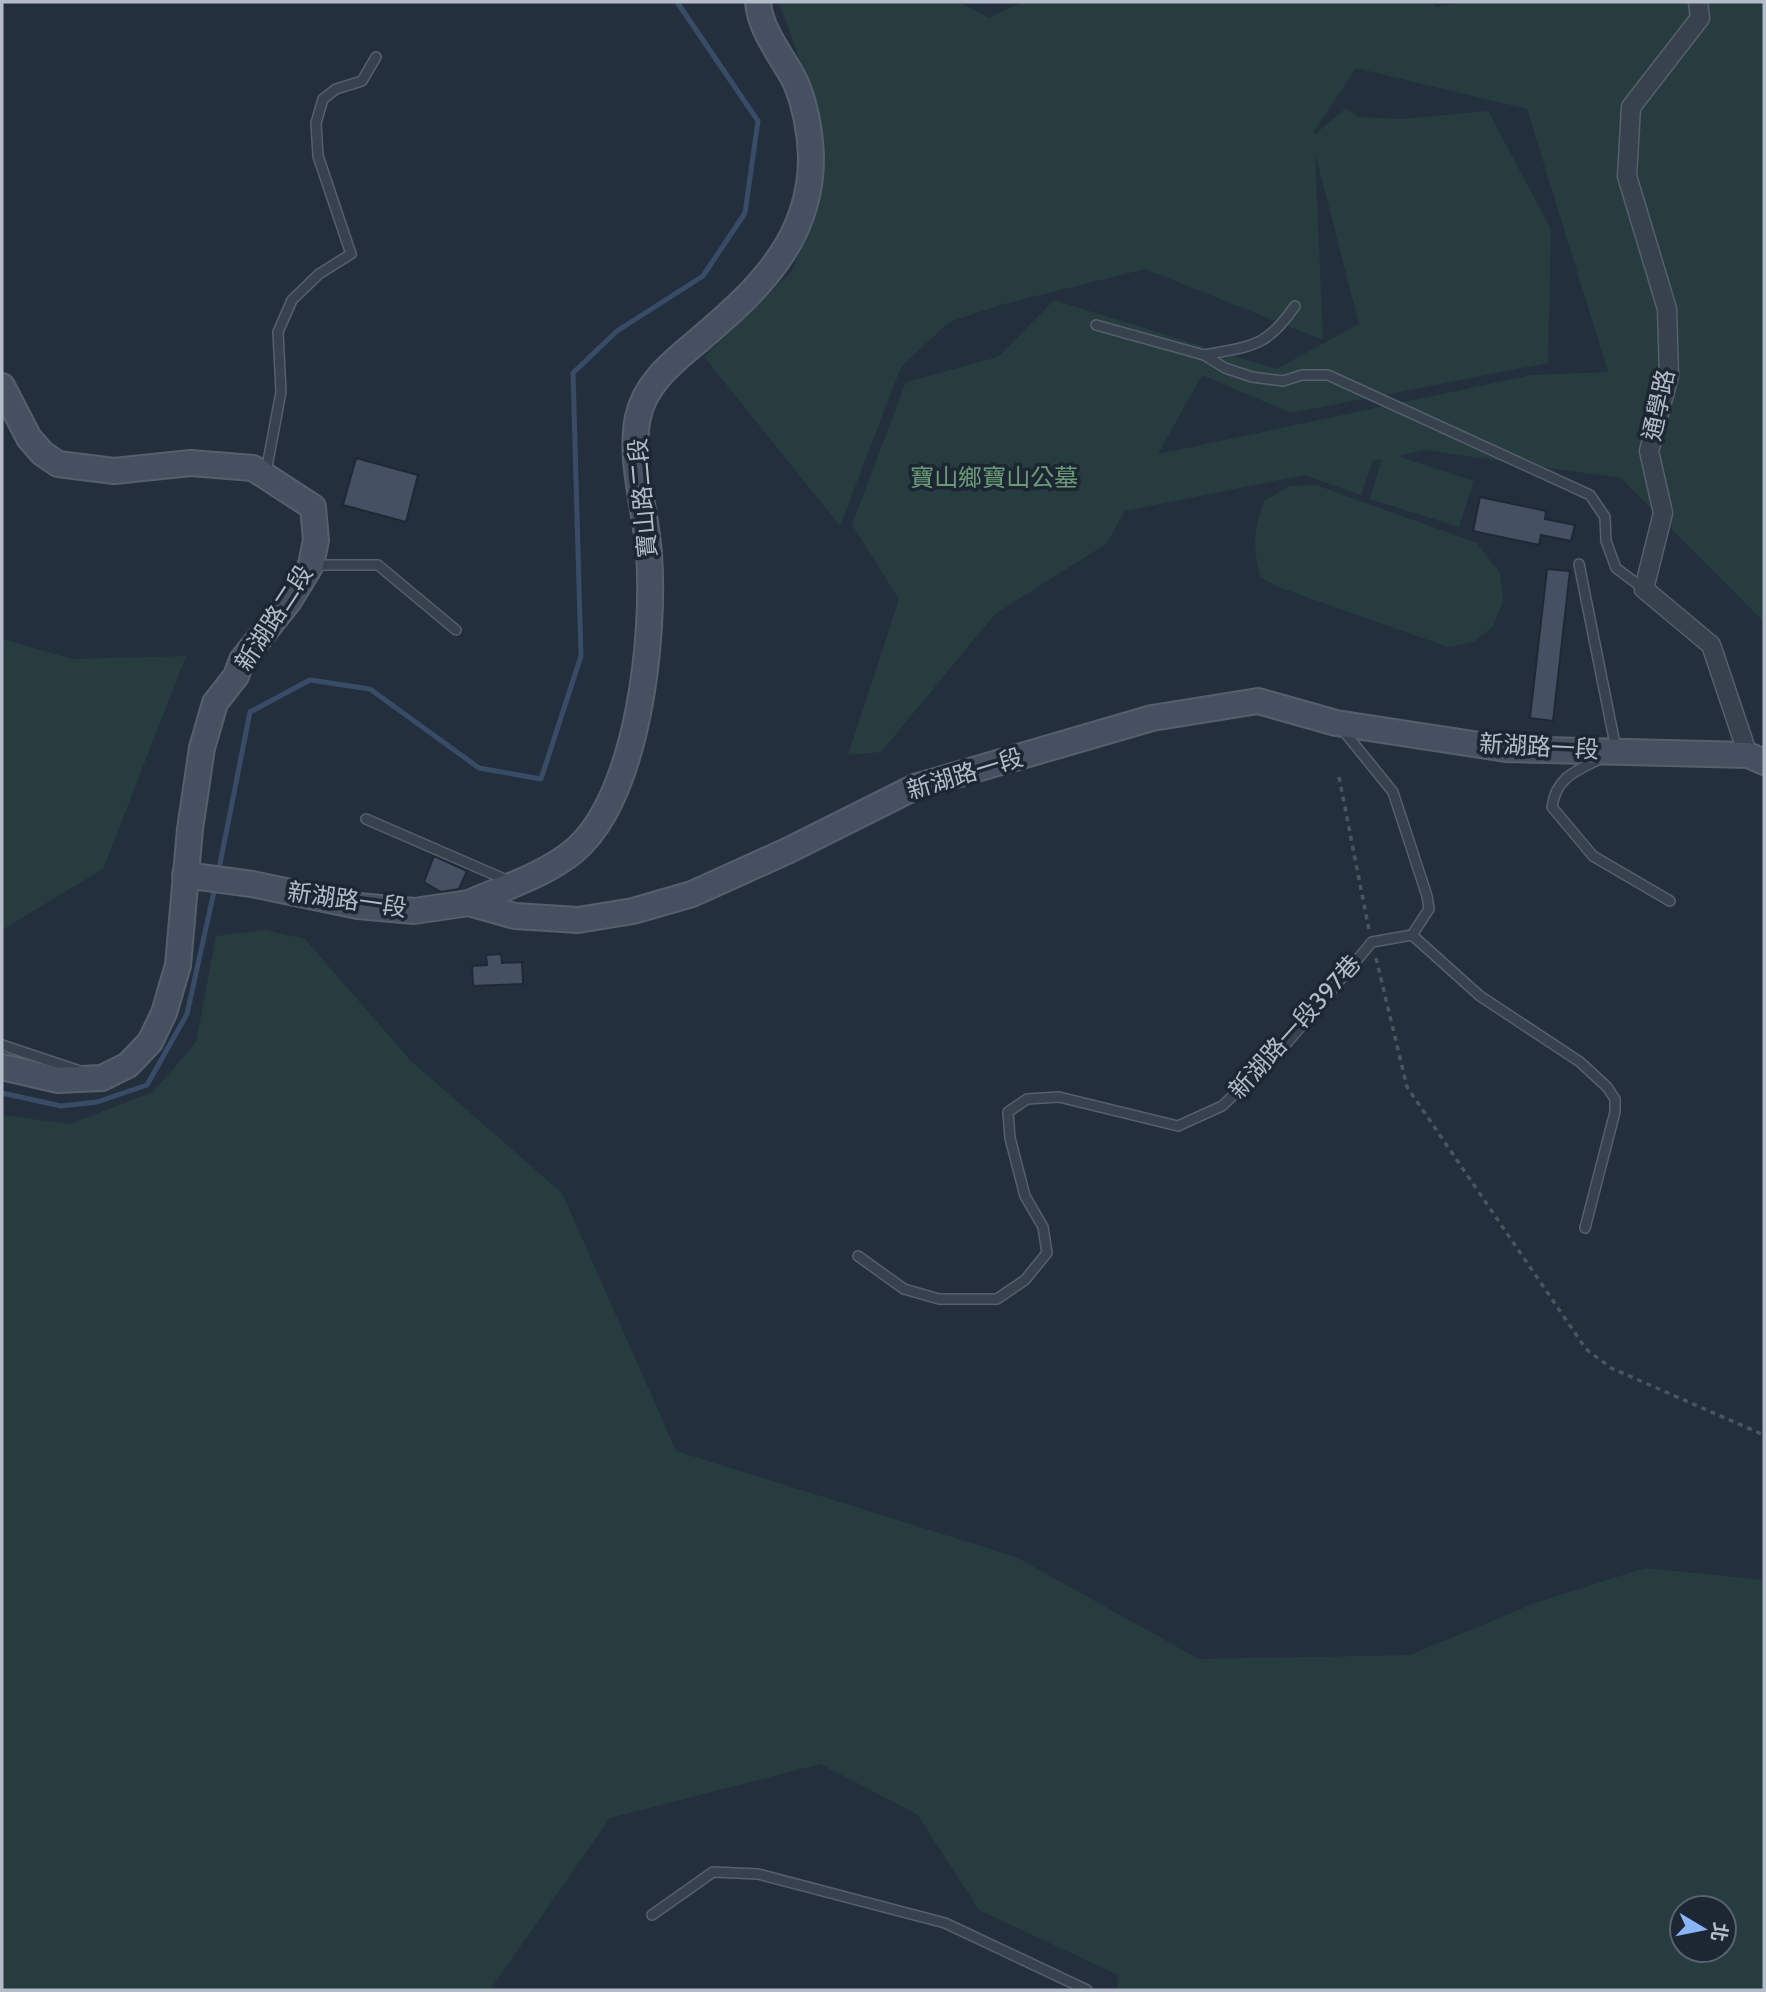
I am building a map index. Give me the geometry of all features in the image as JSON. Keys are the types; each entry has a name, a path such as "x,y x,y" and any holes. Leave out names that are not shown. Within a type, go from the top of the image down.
{"street":[{"name":"寶山路二段","path":"469,903 515,883 574,850 592,831 616,791 631,742 643,676 649,612 649,555 634,439 645,394 657,378 729,315 761,282 785,250 800,223 807,197 811,157 808,124 797,85 759,15 758,2"},
{"name":"通學路","path":"1644,589 1663,513 1649,451 1669,376 1667,309 1627,176 1631,107 1700,18 1698,2"},
{"name":"新湖路二段","path":"2,386 29,438 58,464 114,471 191,463 253,468 313,507 316,540 311,565 289,601 242,660 236,676 215,703 202,748 185,875 178,965 164,1013 150,1042 128,1065 102,1078"},
{"path":"1644,589 1712,645 1756,759"},
{"name":"新湖路一段","path":"185,875 251,884 358,906 414,911 469,903 515,916 578,920 633,911 692,894 787,851 915,787 1153,718 1258,701 1336,723 1506,749 1756,759"},
{"path":"2,1068 58,1080 102,1078"}],"lane":[{"path":"265,474 281,392 278,332 292,300 319,274 351,254 318,156 316,123 323,99 336,89 362,81 376,57"},
{"path":"1204,355 1243,348 1264,340 1280,327 1295,306"},
{"path":"1096,325 1204,355 1225,368 1252,377 1283,381 1302,375 1328,375 1590,495 1605,517 1606,541 1616,568 1644,589"},
{"path":"1579,564 1616,752 1573,772 1554,791 1552,807 1593,856 1670,901"},
{"path":"311,565 377,565 456,631"},
{"path":"1336,723 1393,792 1429,909 1412,935 1480,996 1580,1062 1607,1087 1615,1099 1615,1112 1585,1228"},
{"path":"366,819 515,883"},
{"name":"新湖路一段397巷","path":"858,1256 904,1289 939,1299 997,1299 1025,1280 1047,1253 1043,1227 1025,1196 1010,1138 1008,1112 1027,1099 1059,1097 1178,1126 1222,1106 1281,1050 1372,942 1412,935"},
{"path":"2,1045 102,1078"},
{"path":"652,1915 713,1871 758,1874 945,1923 1087,1990"}],"path":[{"path":"1339,777 1372,942 1407,1087 1586,1349 1611,1368 1764,1435"}],"green space":[{"name":"寶山鄉寶山公墓","path":"779,2 959,2 989,18 1023,2 1431,2 1436,7 1464,2 1764,2 1764,622 1621,478 1425,450 1397,456 1474,481 1459,527 1370,499 1382,459 1373,461 1361,495 1304,475 1125,511 1106,544 995,614 881,752 848,755 899,599 852,525 906,382 998,357 1054,300 1276,369 1359,324 1315,153 1323,340 1145,269 1004,304 949,322 901,367 840,526 704,357 792,271 821,195 820,117","holes":["1356,68 1527,109 1608,372 1532,375 1158,454 1202,375 1291,413 1548,363 1551,229 1488,111 1402,119 1359,117 1346,108 1314,135 1314,131"]},
{"path":"1316,485 1477,543 1500,573 1503,601 1493,626 1474,642 1448,647 1281,588 1260,577 1255,539 1264,501 1289,486"},
{"path":"2,639 72,659 186,656 103,869 2,930"},
{"path":"265,930 305,939 411,1061 562,1193 676,1451 1016,1557 1199,1659 1410,1655 1538,1602 1645,1568 1764,1580 1764,1990 1117,1990 1118,1975 979,1910 917,1814 820,1764 610,1818 490,1990 2,1990 2,1115 70,1124 153,1092 196,1042 216,936"}],"building":[{"path":"356,458 418,475 406,522 343,505"},
{"path":"1480,497 1546,511 1545,519 1575,525 1571,541 1541,535 1539,545 1473,531"},
{"path":"1547,569 1570,571 1553,721 1530,718"},
{"path":"434,856 467,871 459,889 441,892 424,882"},
{"path":"501,954 502,963 522,962 523,984 473,986 472,966 487,965 486,955"}],"waterway":[{"path":"218,874 250,712 310,680 370,689 479,768 541,779 581,656 573,373 617,331 703,276 745,213 758,121 677,2"},
{"path":"2,1093 61,1106 97,1102 147,1085 187,1014 215,887"}]}
